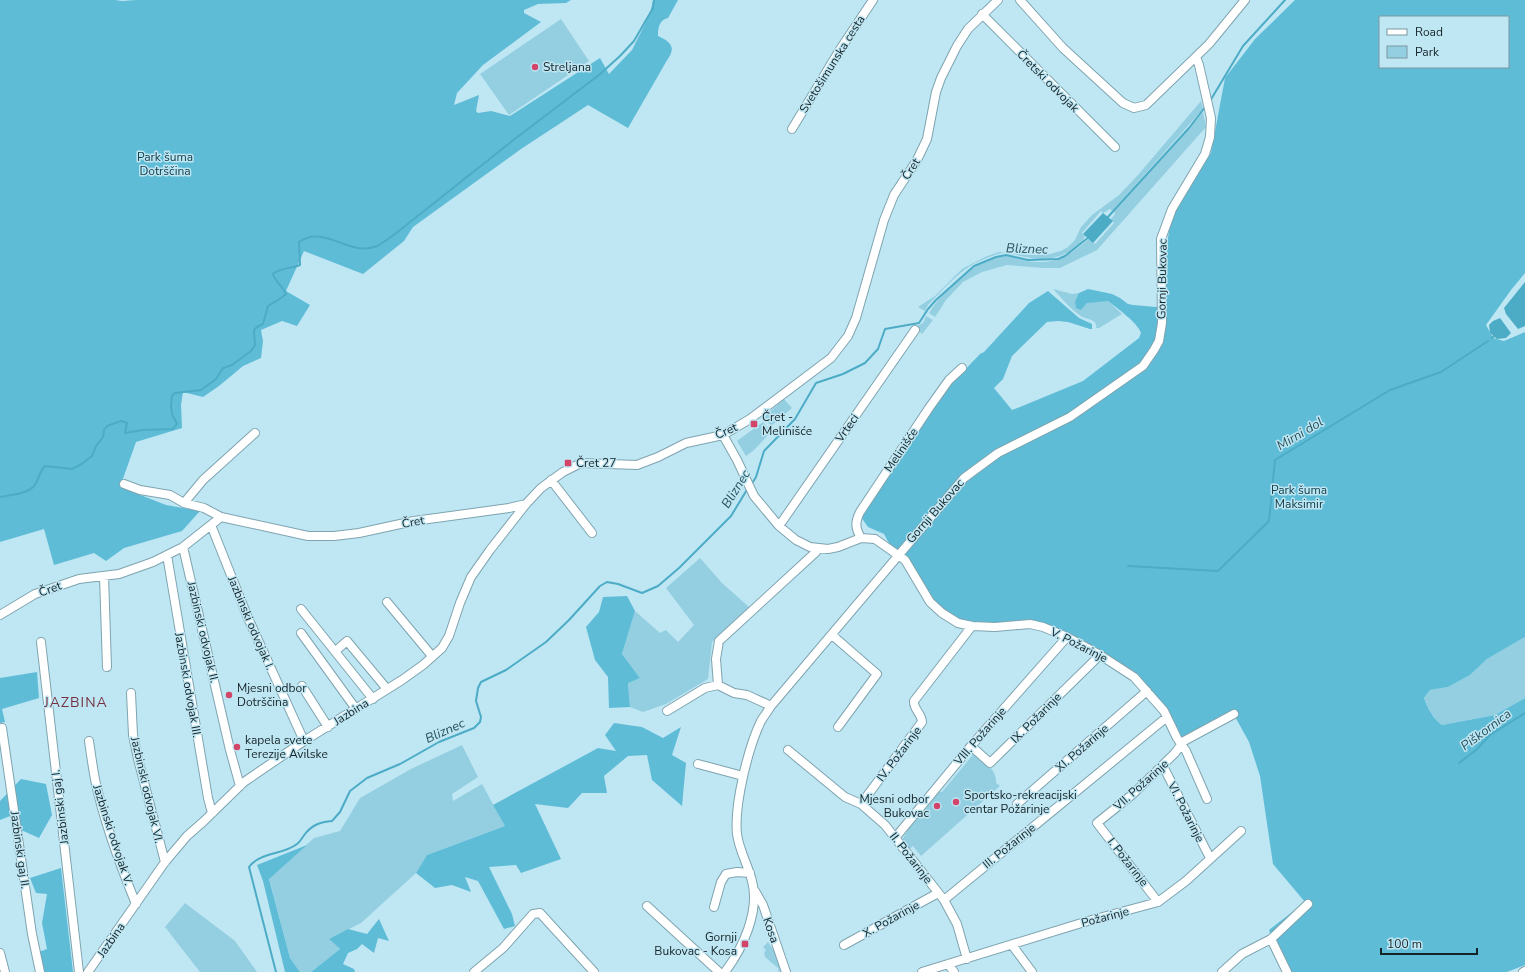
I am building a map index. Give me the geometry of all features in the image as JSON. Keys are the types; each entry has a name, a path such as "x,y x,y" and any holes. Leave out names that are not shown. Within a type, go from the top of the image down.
{"street":[{"name":"Svetošimunska cesta","path":"792,129 839,51 873,0"},
{"path":"985,0 995,2"},
{"path":"1020,0 1063,48 1123,103 1134,108 1146,105 1196,57 1246,0"},
{"name":"Čret","path":"124,484 140,490 170,495 184,503 204,508 221,517 308,536 334,536 359,533 414,521 509,508 526,504 551,480 581,463 637,464 658,457 686,443 723,435 750,419 831,358 848,336 856,318 884,220 894,194 917,160 927,138 936,92 941,78 957,46 968,29 995,2"},
{"name":"Čretski odvojak","path":"982,14 1115,147"},
{"name":"Gornji Bukovac","path":"725,972 740,947 750,922 754,900 754,888 737,832 743,776 761,720 771,706 964,478 998,453 1070,417 1143,366 1159,341 1162,323 1161,239 1172,209 1205,154 1210,137 1211,118 1196,57"},
{"name":"Vrteci","path":"780,526 915,330"},
{"name":"Melinišće","path":"861,538 856,530 856,520 860,512 929,408 950,380 962,368"},
{"path":"184,503 203,480 255,432"},
{"path":"723,435 754,496 766,512 796,540 810,547 828,549 838,547 861,538 875,540 898,555"},
{"path":"551,480 592,533"},
{"name":"Jazbina","path":"88,972 165,862 187,836 244,782 304,741 374,698 423,665 442,648 449,636 460,603 472,577 490,550 526,504"},
{"name":"Čret","path":"0,615 35,594 79,579 119,574 154,562 183,547 221,517"},
{"name":"Jazbinski odvojak I.","path":"210,525 248,618 304,741"},
{"name":"Jazbinski odvojak II.","path":"183,547 230,750 240,786"},
{"path":"718,685 716,659 719,641 816,552 817,548"},
{"name":"Jazbinski odvojak III.","path":"167,555 188,687 212,813"},
{"name":"V. Požarinje","path":"898,555 905,560 926,596 937,608 958,623 972,626 995,627 1030,624 1043,627 1067,637 1100,654 1134,677 1147,691 1167,717 1177,738 1182,744"},
{"path":"104,576 107,667"},
{"path":"387,602 432,656"},
{"path":"301,609 374,698"},
{"name":"IV. Požarinje","path":"861,804 921,725 922,720 914,706 915,699 972,626"},
{"path":"301,633 356,709"},
{"path":"832,635 877,674 838,727"},
{"name":"VIII. Požarinje","path":"895,838 971,746 1067,637"},
{"path":"339,648 347,641 387,689"},
{"name":"Jazbinski gaj I.","path":"41,642 79,972"},
{"name":"IX. Požarinje","path":"971,746 990,763 1100,654"},
{"path":"667,711 705,688 718,685 734,693 747,695 771,706"},
{"path":"302,686 328,726"},
{"name":"XI. Požarinje","path":"1017,804 1147,691"},
{"name":"Jazbinski odvojak VI.","path":"131,693 133,735 165,862"},
{"name":"VII. Požarinje","path":"1097,823 1134,794 1175,754 1184,741 1234,714"},
{"name":"III. Požarinje","path":"941,897 1167,717"},
{"name":"Jazbinski gaj II.","path":"2,728 32,934 40,972"},
{"name":"Jazbinski odvojak V.","path":"89,741 96,783 103,810 124,874 136,904"},
{"path":"1182,744 1207,799"},
{"name":"II. Požarinje","path":"788,750 845,797 861,804 880,819 941,897 957,924 967,959"},
{"path":"698,764 743,776"},
{"name":"VI. Požarinje","path":"1163,766 1210,858"},
{"name":"I. Požarinje","path":"1097,823 1158,902"},
{"name":"Požarinje","path":"922,972 1088,921 1158,902 1186,882 1210,858 1241,831"},
{"path":"714,907 721,882 726,874 733,872 750,873"},
{"name":"Kosa","path":"754,888 763,905 786,972"},
{"name":"X. Požarinje","path":"844,945 941,897"},
{"path":"1222,972 1242,954 1271,939 1308,904"},
{"path":"647,906 720,972"},
{"path":"474,972 503,948 534,914 540,913 594,972"},
{"path":"1271,939 1287,972"},
{"path":"1012,945 1032,972"},
{"path":"0,953 5,972"},
{"path":"948,964 954,972"}],"green space":[{"name":"Park šuma Dotrščina","path":"0,0 571,0 566,3 538,4 524,10 524,13 541,22 483,65 457,93 454,105 479,95 476,111 478,113 491,111 510,116 600,58 609,74 632,50 650,14 653,0 678,0 668,18 661,22 658,30 658,36 670,44 672,49 671,53 628,128 588,105 521,149 413,227 404,241 363,274 304,251 286,291 310,305 297,326 282,321 261,330 263,341 261,358 243,366 203,397 183,392 181,405 182,428 136,442 120,487 166,505 200,511 182,531 124,548 106,561 94,553 54,565 44,529 0,542"},
{"name":"Park šuma Maksimir","path":"1295,0 1525,0 1525,273 1486,325 1493,338 1504,341 1525,332 1525,637 1487,659 1470,675 1448,687 1430,690 1424,698 1431,713 1442,725 1495,715 1525,698 1525,965 1507,972 1285,972 1269,930 1305,902 1273,864 1260,776 1249,742 1233,713 1181,738 1140,679 1056,629 963,621 950,615 934,602 926,591 906,555 890,545 884,534 868,527 861,517 941,395 980,354 984,352 1029,303 1048,291 1079,318 1092,324 1092,329 1068,322 1047,322 1012,356 1003,379 994,388 1012,410 1083,381 1139,338 1141,333 1136,325 1108,301 1087,303 1081,310 1076,308 1075,301 1079,293 1088,289 1112,294 1128,304 1156,307 1163,306 1168,238 1172,211 1211,153 1225,78 1255,39"},
{"name":"Streljana","path":"561,19 589,61 509,115 480,74"},
{"path":"1201,101 1203,109 1112,211 1110,209 1103,213 1101,211 1082,233 1085,236 1083,240 1073,249 1062,255 1045,259 1008,253 992,256 967,268 928,305 925,311 918,307 935,296 962,269 985,257 999,252 1027,255 1046,255 1061,251 1068,247 1075,240 1081,227 1092,215 1119,195"},
{"path":"1203,112 1206,127 1097,250 1060,268 1007,265 982,272 963,282 946,300 935,317 929,313 943,294 952,285 973,268 984,262 1006,256 1027,261 1054,261 1068,255 1089,239 1095,244 1114,223 1111,219 1115,214 1114,212"},
{"path":"1053,289 1072,294 1079,293 1075,301 1083,306 1091,302 1108,301 1122,314 1099,328 1096,328 1094,321 1077,313"},
{"path":"926,316 933,320 922,334 918,330 917,326 923,323"},
{"path":"784,399 792,408 771,426 764,417"},
{"path":"763,422 771,432 753,451 746,456 737,441"},
{"path":"700,558 722,583 749,607 712,642 708,679 666,704 643,712 630,707 628,682 640,678 622,654 635,611 660,633 666,630 678,642 694,625 666,588"},
{"path":"627,596 635,611 622,654 640,678 628,683 630,707 609,708 608,677 595,660 586,627 599,612 603,597"},
{"path":"1525,637 1525,698 1495,715 1442,725 1436,720 1424,698 1430,690 1448,687 1470,675 1487,659"},
{"path":"37,672 39,698 2,709 5,722 0,723 0,678"},
{"path":"614,723 642,727 663,738 681,727 672,755 686,763 682,806 652,780 647,755 628,756 604,776 607,793 582,793 568,808 535,804 561,859 521,873 516,865 489,867 512,914 515,926 504,929 478,881 465,877 471,892 452,885 435,888 416,873 427,855 505,826 493,805 598,748 616,751 605,735"},
{"path":"462,745 478,777 452,794 453,801 482,784 505,826 427,855 416,873 361,923 329,939 340,949 311,972 300,972 290,958 269,878 314,838 340,831 360,798 411,769"},
{"name":"Sportsko-rekreacijski centar Požarinje","path":"973,752 992,769 996,778 996,783 1000,786 921,856 913,846 909,849 902,840 909,828 933,800 937,792 942,792 972,756"},
{"path":"21,779 46,784 52,815 39,838 19,829 18,813 0,820 0,801"},
{"path":"307,845 269,879 290,958 300,972 285,972 263,881 257,865"},
{"path":"61,868 73,972 41,972 36,953 47,949 42,923 47,894 36,893 30,878"},
{"path":"185,903 235,941 257,972 200,972 165,927"},
{"path":"379,919 389,941 378,938 374,953 362,944 357,949 348,953 343,964 354,969 355,972 311,972 340,949 329,939 348,929 367,934"},
{"path":"768,942 778,957 783,972 778,971 779,969 764,956 766,950 763,947"}],"shaded area":[{"path":"1103,213 1113,221 1093,243 1083,234"},
{"path":"1525,282 1525,326 1518,329 1506,314 1504,308"},
{"path":"1500,318 1511,333 1506,338 1497,339 1490,333 1489,325 1493,321"}],"waterway":[{"path":"0,497 18,494 31,489 36,484 41,471 45,466 72,469 80,465 92,456 96,446 103,437 104,430 107,426 121,421 127,423 125,433 143,430 173,429 177,424 172,414 172,396 175,393 201,390 216,379 223,368 232,365 251,351 255,345 254,330 263,324 268,306 286,294 273,274 279,270 300,265 299,242 310,237 318,237 327,238 360,248 377,246 384,242 599,75 634,41 653,8 654,0"},
{"name":"Bliznec","path":"1210,101 1243,46 1285,0"},
{"name":"Bliznec","path":"1107,218 1189,128 1206,106"},
{"name":"Bliznec","path":"751,485 756,477 764,451 795,419 816,383 843,374 865,363 878,349 885,329 919,323 936,300 974,266 996,257 1006,255 1028,260 1058,259 1065,256 1089,237"},
{"name":"Mirni dol","path":"1128,566 1218,571 1269,521 1275,460 1390,390 1441,372 1488,341"},
{"name":"Bliznec","path":"276,972 249,867 254,862 265,856 291,848 298,843 313,826 332,821 340,812 350,791 367,778 400,764 439,742 474,728 480,722 481,717 476,701 478,688 481,682 506,670 546,642 569,620 600,586 607,582 618,584 642,593 658,586 679,568 731,516 748,488"},
{"name":"Piškornica","path":"1459,763 1476,750 1490,735 1525,713"}],"place":[{"name":"Streljana","path":"535,67"},
{"name":"Čret - Melinišće","path":"754,424"},
{"name":"Čret 27","path":"568,463"},
{"name":"Mjesni odbor Dotrščina","path":"229,695"},
{"name":"kapela svete Terezije Avilske","path":"237,747"},
{"name":"Sportsko-rekreacijski centar Požarinje","path":"956,802"},
{"name":"Mjesni odbor Bukovac","path":"937,806"},
{"name":"Gornji Bukovac - Kosa","path":"745,944"}],"district":[{"name":"JAZBINA","path":"76,702"}]}
